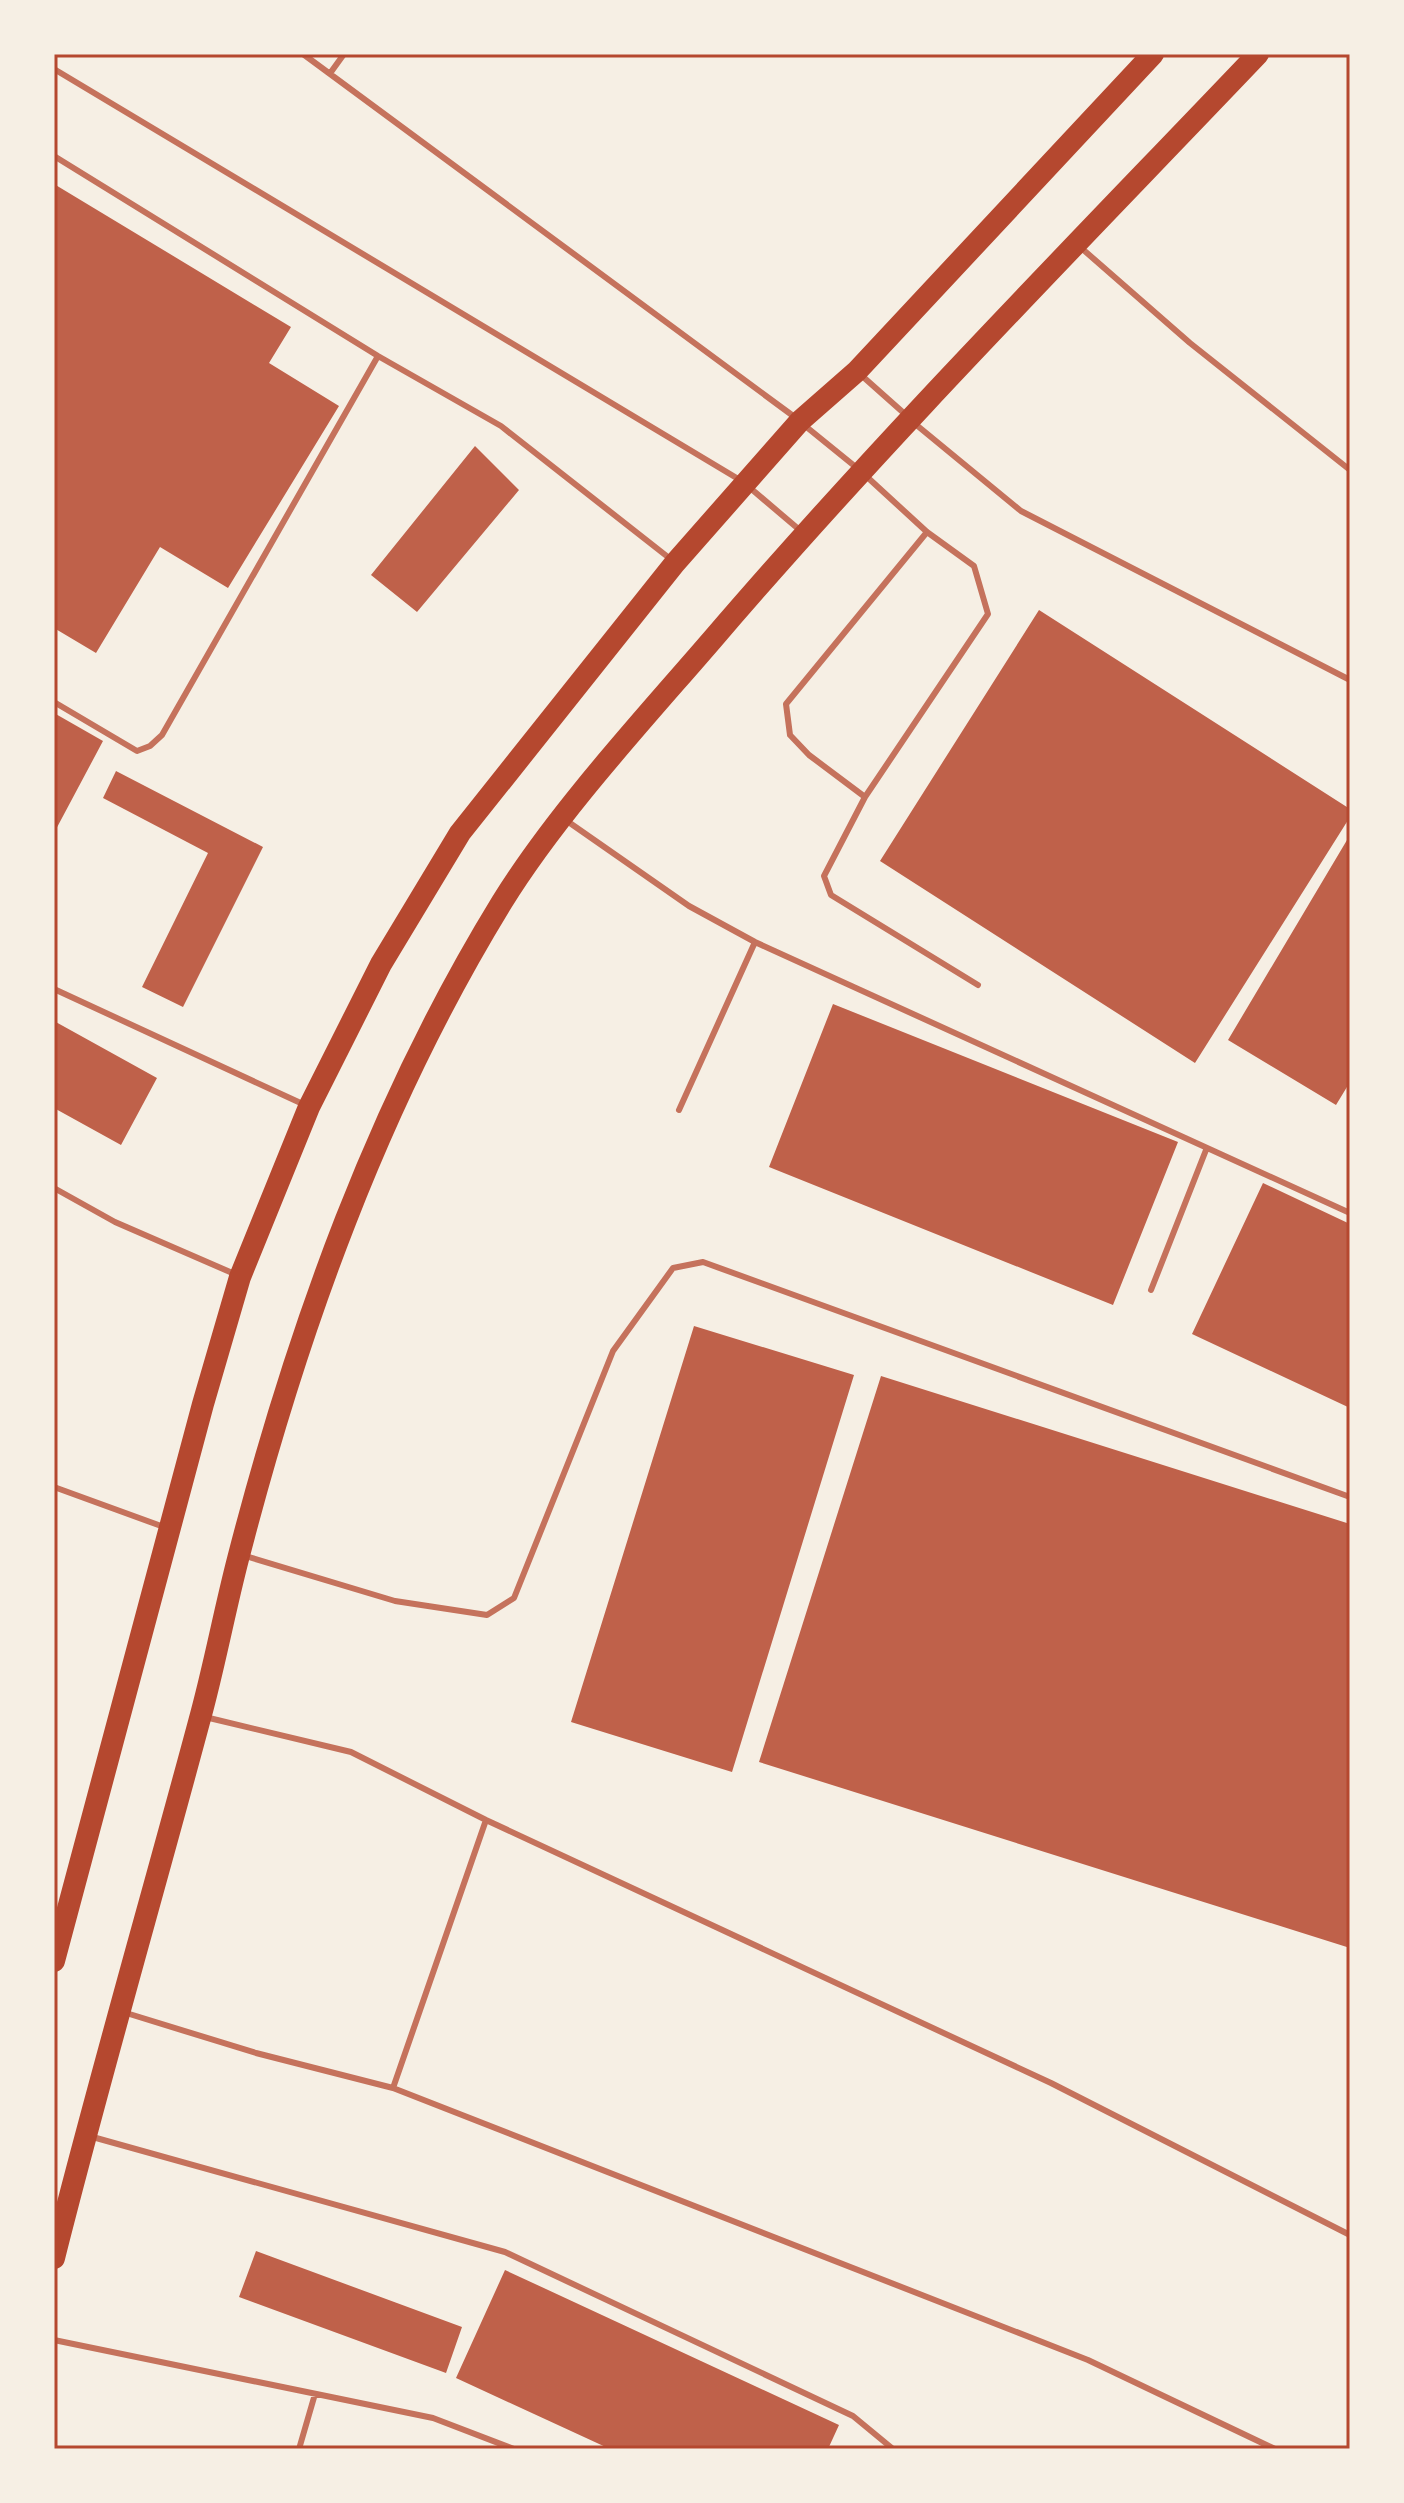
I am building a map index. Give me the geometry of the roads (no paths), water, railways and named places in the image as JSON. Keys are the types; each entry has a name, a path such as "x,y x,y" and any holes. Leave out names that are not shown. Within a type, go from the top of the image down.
{"highway":[{"path":"54,1961 240,1277 309,1107 381,964 460,833 675,563 800,421 857,371 1153,54"},
{"path":"54,2258 201,1716 240,1554 291,1384 375,1144 438,1012 507,895 564,819 804,534 1258,54"}],"lane":[{"path":"303,54 800,421 927,532 974,566 988,614 865,797 824,876 831,895 978,985"},
{"path":"331,72 344,54"},
{"path":"54,69 744,483 804,534"},
{"path":"54,156 378,356 501,426 675,563"},
{"path":"1077,244 1190,343 1350,470"},
{"path":"54,702 137,751 150,746 162,735 378,356"},
{"path":"857,371 1021,511 1350,680"},
{"path":"865,797 809,755 790,735 786,704 927,532"},
{"path":"564,819 689,906 755,942 1350,1213"},
{"path":"679,1110 755,942"},
{"path":"54,989 309,1107"},
{"path":"1151,1290 1206,1150"},
{"path":"54,1188 115,1222 240,1277"},
{"path":"240,1554 395,1601 487,1615 514,1598 613,1351 673,1268 703,1262 1350,1497"},
{"path":"54,1487 170,1529"},
{"path":"201,1716 351,1752 486,1820 1051,2083 1350,2235"},
{"path":"393,2088 486,1820"},
{"path":"120,2011 256,2053 393,2088 1088,2360 1275,2449"},
{"path":"85,2135 505,2252 853,2416 893,2449"},
{"path":"54,2340 433,2418 514,2449"},
{"path":"299,2449 315,2394"}]}
